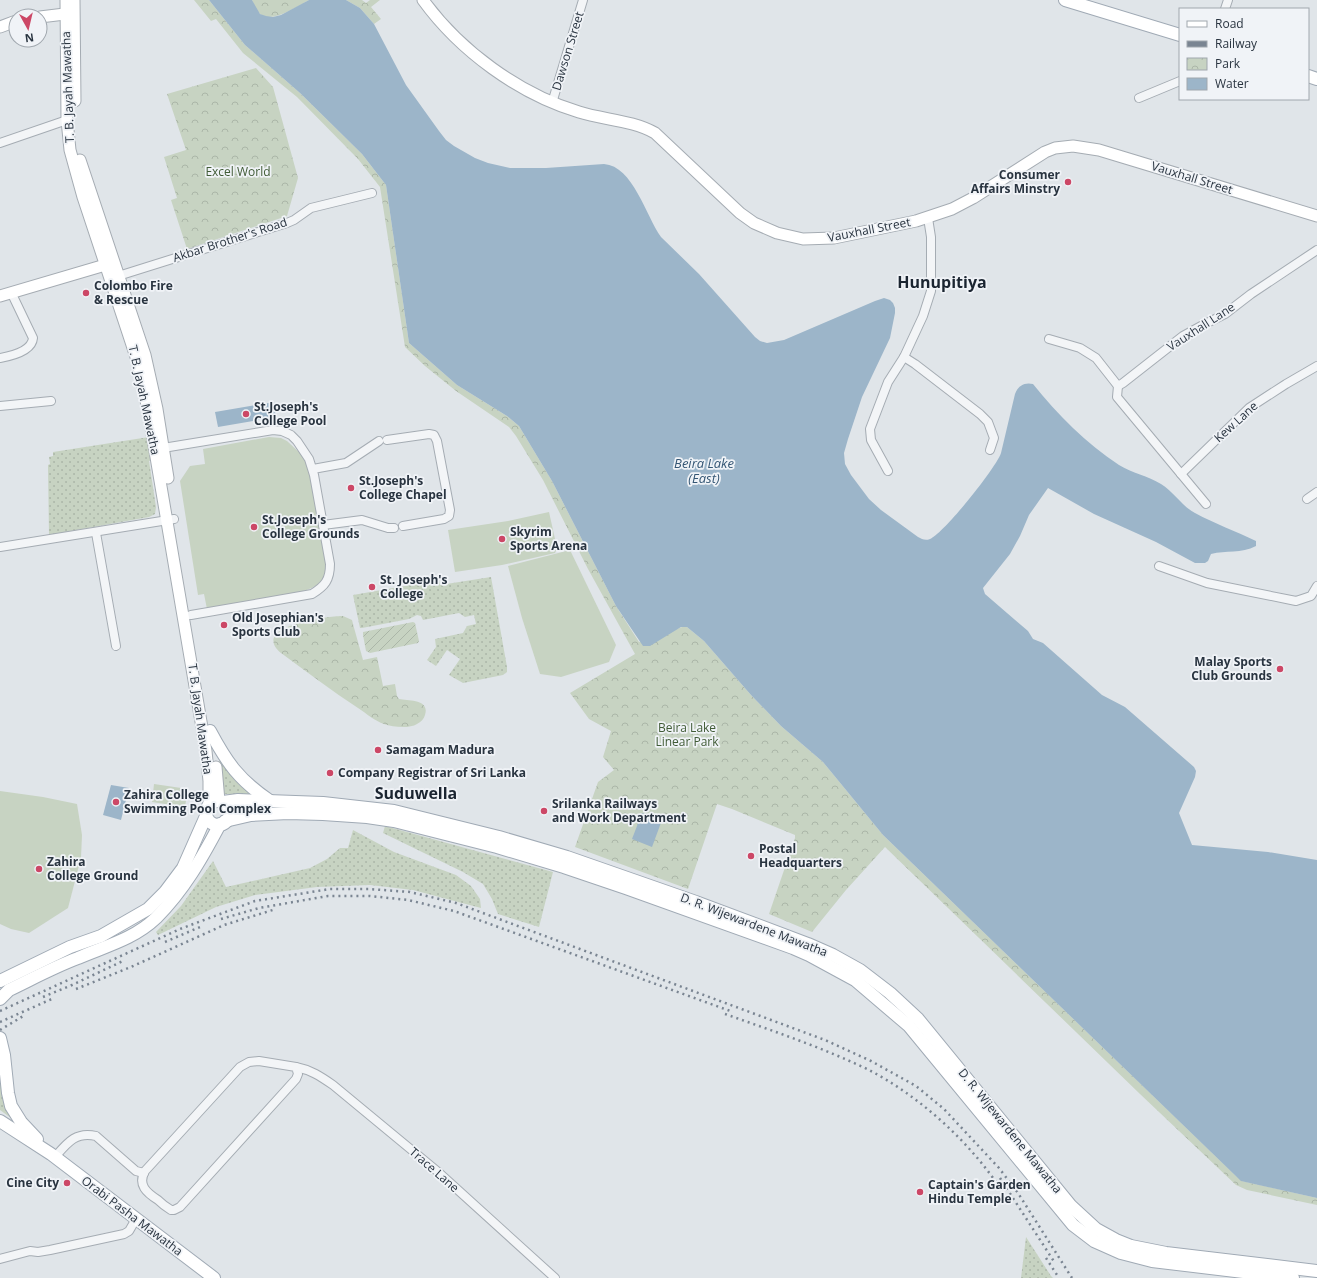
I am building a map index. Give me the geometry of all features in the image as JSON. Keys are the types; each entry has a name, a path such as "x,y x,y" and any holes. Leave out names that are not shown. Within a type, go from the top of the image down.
{"main road":[{"name":"T. B. Jayah Mawatha","path":"0,981 70,947 101,936 148,909 165,892 183,868 214,806 210,731 191,615 138,363 77,148 70,13 66,0"},
{"name":"T. B. Jayah Mawatha","path":"74,0 70,13 67,120 69,140 73,163 110,264"},
{"name":"Vauxhall Street","path":"423,0 448,31 482,61 516,84 552,103 580,112 644,128 655,133 740,213 754,222 777,233 803,239 822,239 928,218 952,209 973,198 1045,152 1065,146 1081,146 1099,150 1317,216"},
{"path":"1065,0 1179,35"},
{"path":"48,16 70,13"},
{"path":"0,296 110,264"},
{"name":"T. B. Jayah Mawatha","path":"114,278 145,355 157,409 171,520 206,751 209,781 214,806"},
{"path":"210,731 231,768 249,786 270,801"},
{"name":"D. R. Wijewardene Mawatha","path":"214,806 238,800 367,807 394,811 433,825"},
{"path":"0,999 8,990 135,934 156,918 182,890 200,863 222,823 229,814 229,809 214,806 211,823 222,823"},
{"name":"D. R. Wijewardene Mawatha","path":"222,823 251,815 288,813 323,814 368,817 433,825 499,837 566,862 626,888 793,948 855,980 909,1026 1073,1224 1094,1241 1121,1253 1152,1261 1293,1278"},
{"name":"D. R. Wijewardene Mawatha","path":"566,862 689,899 808,944 833,955 860,970 890,993 918,1020 1071,1206 1096,1229 1116,1240 1131,1246 1166,1254 1317,1271"},
{"path":"128,921 135,934"},
{"path":"0,1038 4,1055 8,1093 11,1106 21,1122 53,1156"},
{"path":"0,1121 53,1156"},
{"name":"Orabi Pasha Mawatha","path":"53,1156 214,1278"}],"street":[{"name":"Dawson Street","path":"552,103 583,0"},
{"path":"1139,98 1179,81"},
{"path":"0,144 67,120"},
{"name":"Akbar Brother's Road","path":"114,278 287,223 311,208 372,193"},
{"path":"888,471 871,440 870,429 888,382 904,357 923,316 931,292 931,237 928,218"},
{"name":"Vauxhall Lane","path":"1118,386 1183,336 1225,314 1251,294 1317,250"},
{"path":"0,358 23,350 30,345 33,338 11,292"},
{"path":"1050,339 1080,348 1096,358 1118,386 1117,397 1206,504"},
{"path":"904,357 921,368 980,414 988,422 994,438 990,450"},
{"name":"Kew Lane","path":"1181,474 1249,408 1317,366"},
{"path":"0,406 52,401"},
{"path":"163,448 272,430 282,430 290,435 297,441 309,459 313,469 330,564 330,572 326,583 312,594 191,615"},
{"path":"323,525 362,520 388,528 444,519 449,516 450,510 437,441 434,435 429,434 387,440"},
{"path":"313,469 346,463 379,441"},
{"path":"1307,499 1317,492"},
{"path":"0,547 171,520"},
{"path":"96,532 116,646"},
{"path":"1159,566 1207,583 1296,601 1311,596 1317,586"},
{"name":"Trace Lane","path":"140,1172 240,1067 249,1062 259,1061 307,1069 318,1074 333,1085 437,1171 555,1278"},
{"path":"53,1156 78,1135 88,1134 96,1136 140,1172 143,1187 146,1192 168,1208 174,1210 177,1209 293,1084 298,1074 296,1067"},
{"path":"0,1258 30,1251 38,1252 50,1250 124,1234 129,1231 136,1219"}],"green space":[{"name":"Beira Lake Linear Park","path":"194,0 209,0 245,45 300,93 362,154 386,185 409,343 457,385 507,416 519,426 552,481 616,606 639,642 685,626 704,641 751,695 781,726 823,762 883,835 1236,1176 1242,1181 1317,1198 1317,1205 1247,1190 1236,1185 885,847 846,890 812,932 769,914 795,835 732,809 717,804 688,889 575,847 598,782 614,770 603,757 611,731 589,719 570,693 635,654 588,569 543,480 516,436 509,427 456,391 425,366 405,347 380,187 358,159 297,97 243,53 216,19 211,21"},
{"path":"252,0 309,0 278,16 265,17 256,9"},
{"path":"346,0 362,0 366,3 370,0 380,0 371,7 381,19 374,24 360,8"},
{"name":"Excel World","path":"256,68 273,87 298,178 287,216 187,249 171,200 177,198 164,157 186,150 167,94"},
{"path":"149,437 153,460 149,461 156,507 155,514 149,517 49,535 48,465 50,464 49,457 53,456 53,452"},
{"name":"St.Joseph's College Grounds","path":"269,437 281,438 287,441 300,453 307,464 313,487 327,568 324,577 316,586 303,591 207,609 204,594 198,595 180,481 190,466 205,464 203,449"},
{"name":"Skyrim Sports Arena","path":"549,512 557,548 555,553 502,565 455,572 448,530 508,521"},
{"path":"570,550 616,645 609,662 561,677 540,674 522,618 508,566"},
{"path":"491,577 507,667 507,672 503,675 463,683 449,675 460,659 447,650 436,666 427,660 436,647 435,639 463,633 467,626 476,624 474,615 465,617 459,613 423,620 421,616 417,615 409,619 360,628 353,595 439,580 440,585"},
{"path":"343,616 352,620 363,660 377,657 383,686 395,684 399,699 422,703 426,710 423,719 420,722 410,727 396,727 377,721 281,653 274,644 275,636 283,629 294,624 322,618"},
{"path":"413,622 415,623 419,641 418,643 370,653 366,651 363,632"},
{"path":"219,761 221,761 255,794 223,794"},
{"path":"154,784 188,789 185,807 152,802"},
{"name":"Zahira College Ground","path":"0,791 43,797 77,804 82,835 81,858 68,908 29,933 11,929 0,924"},
{"path":"385,826 553,872 539,927 498,914 492,899 483,884 463,872 383,833"},
{"path":"353,830 394,852 456,875 471,886 480,899 481,908 413,890 370,885 317,887 255,895 216,907 158,935 156,932 181,906 213,861 226,887 310,868 327,859 340,848 348,848"},
{"path":"1,1075 15,1121 0,1110"},
{"path":"1026,1237 1051,1276 1053,1278 1021,1278"}],"water":[{"name":"Beira Lake (East)","path":"209,0 252,0 260,14 273,17 281,15 309,0 346,0 360,8 374,24 406,85 446,140 475,158 488,163 510,168 546,168 604,164 614,167 623,173 631,182 661,237 699,274 760,341 767,343 784,340 875,301 884,298 890,300 895,308 895,313 890,338 862,397 844,453 845,464 851,475 869,499 881,510 918,537 928,540 937,534 969,499 990,472 1001,453 1016,391 1022,385 1033,384 1052,407 1084,438 1119,465 1161,484 1186,507 1195,513 1256,541 1256,546 1245,550 1211,554 1208,561 1205,563 1195,563 1156,542 1094,514 1048,488 1029,515 1010,554 983,588 985,594 1028,631 1033,639 1043,643 1102,695 1125,707 1194,767 1196,771 1195,777 1179,813 1192,845 1268,852 1317,860 1317,1198 1241,1181 883,835 823,762 781,726 751,695 704,641 687,627 681,627 650,646 643,646 616,606 552,481 519,426 507,416 457,385 409,343 386,185 362,154 300,93 245,45"},
{"name":"St.Joseph's College Pool","path":"274,402 276,417 218,427 215,412"},
{"name":"Zahira College Swimming Pool Complex","path":"111,785 129,788 121,820 103,815"},
{"path":"642,813 662,820 652,847 632,839"}],"railway":[{"path":"0,1011 180,929 255,901 330,889 369,889 410,892 456,903 825,1040 871,1061 916,1086 944,1109 999,1168 1018,1193 1072,1278"},
{"path":"221,919 259,908 328,896 370,896 408,900 454,911 733,1012"},
{"path":"76,989 131,967 224,925 276,909"},
{"path":"165,942 200,927"},
{"path":"43,997 125,960"},
{"path":"0,1022 54,998"},
{"path":"725,1014 797,1040 867,1069 905,1092 941,1120 957,1136 973,1153 1000,1188"},
{"path":"0,1030 25,1015"},
{"path":"1000,1178 1055,1263"},
{"path":"1046,1258 1059,1278"}],"place":[{"name":"Consumer Affairs Minstry","path":"1068,182"},
{"name":"Colombo Fire & Rescue","path":"86,293"},
{"name":"St.Joseph's College Pool","path":"246,414"},
{"name":"St.Joseph's College Chapel","path":"351,488"},
{"name":"St.Joseph's College Grounds","path":"254,527"},
{"name":"Skyrim Sports Arena","path":"502,539"},
{"name":"St. Joseph's College","path":"372,587"},
{"name":"Old Josephian's Sports Club","path":"224,625"},
{"name":"Malay Sports Club Grounds","path":"1280,669"},
{"name":"Samagam Madura","path":"378,750"},
{"name":"Company Registrar of Sri Lanka","path":"330,773"},
{"name":"Zahira College Swimming Pool Complex","path":"116,802"},
{"name":"Srilanka Railways and Work Department","path":"544,811"},
{"name":"Postal Headquarters","path":"751,856"},
{"name":"Zahira College Ground","path":"39,869"},
{"name":"Cine City","path":"67,1183"},
{"name":"Captain's Garden Hindu Temple","path":"920,1192"}],"district":[{"name":"Hunupitiya","path":"942,282"},
{"name":"Suduwella","path":"416,793"}]}
